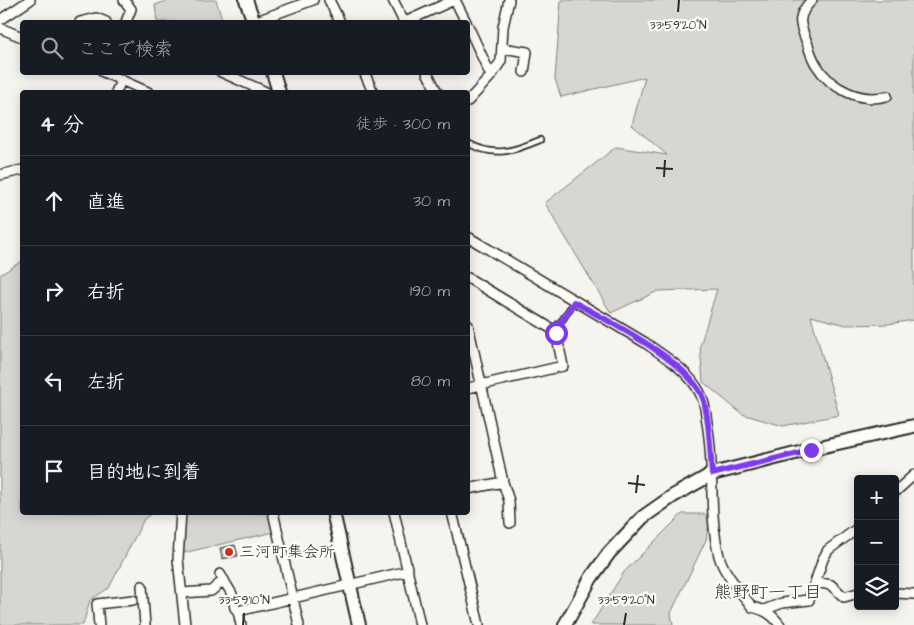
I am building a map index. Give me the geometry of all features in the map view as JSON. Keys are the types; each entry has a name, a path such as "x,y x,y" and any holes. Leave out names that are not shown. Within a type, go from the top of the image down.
{"street":[{"path":"0,20 30,0"},
{"path":"124,0 132,9 127,20"},
{"path":"246,0 253,20"},
{"path":"259,20 313,0"},
{"path":"329,0 339,20"},
{"path":"393,0 403,20"},
{"path":"409,20 455,0 465,20"},
{"path":"470,99 491,76 501,61 503,27 509,0"},
{"path":"812,0 802,12 800,20 812,58 822,73 830,82 849,93 874,99 887,96"},
{"path":"88,20 96,18 101,20"},
{"path":"0,28 20,36"},
{"path":"470,30 491,76"},
{"path":"502,48 527,52 524,72"},
{"path":"110,75 143,90"},
{"path":"228,75 262,90"},
{"path":"273,75 278,90"},
{"path":"365,75 372,90"},
{"path":"429,75 436,90"},
{"path":"117,90 121,81"},
{"path":"0,175 20,170"},
{"path":"470,239 662,354 694,383 704,401 709,430 713,511 719,557 729,576 752,607 764,610 773,616 780,625"},
{"path":"470,279 553,330 556,333 563,366 470,388"},
{"path":"470,334 503,482 509,501 510,523"},
{"path":"565,625 591,578 609,553 629,530 673,496 712,474 914,426"},
{"path":"899,488 914,475"},
{"path":"470,489 503,482"},
{"path":"181,515 178,559 185,625"},
{"path":"274,515 299,625"},
{"path":"334,515 359,625"},
{"path":"395,515 420,625"},
{"path":"453,515 479,625"},
{"path":"764,610 782,603 809,600 828,550 854,531"},
{"path":"238,611 408,571"},
{"path":"182,593 211,591 222,577 232,594 241,625"},
{"path":"816,582 831,584 844,597 854,594"},
{"path":"142,586 145,625"},
{"path":"899,593 914,594"},
{"path":"99,625 97,604 133,600"}],"lane":[{"path":"470,144 484,151 494,152 523,147 540,140"},
{"path":"553,330 574,302"}],"shaded area":[{"path":"169,0 216,0 222,20 157,20 155,5"},
{"path":"561,0 914,0 914,320 888,324 846,325 811,316 839,415 783,426 742,414 703,382 700,346 717,289 658,291 611,313 545,203 616,147 667,155 632,125 645,77 561,97 555,79"},
{"path":"20,262 20,515 149,515 144,519 109,588 90,600 83,625 0,625 0,275"},
{"path":"682,514 706,514 709,524 706,540 671,613 673,625 591,625 624,572"},
{"path":"185,515 270,515 274,532 183,553"}],"building":[{"name":"三河町集会所","path":"235,545 238,556 222,559 220,548"}],"place":[{"name":"三河町集会所","path":"229,552"}],"district":[{"name":"熊野町一丁目","path":"768,592"}],"route":[{"path":"556,333 553,330 558,326 574,302 644,342 680,369 694,383 704,401 709,430 712,474 811,450"}]}
